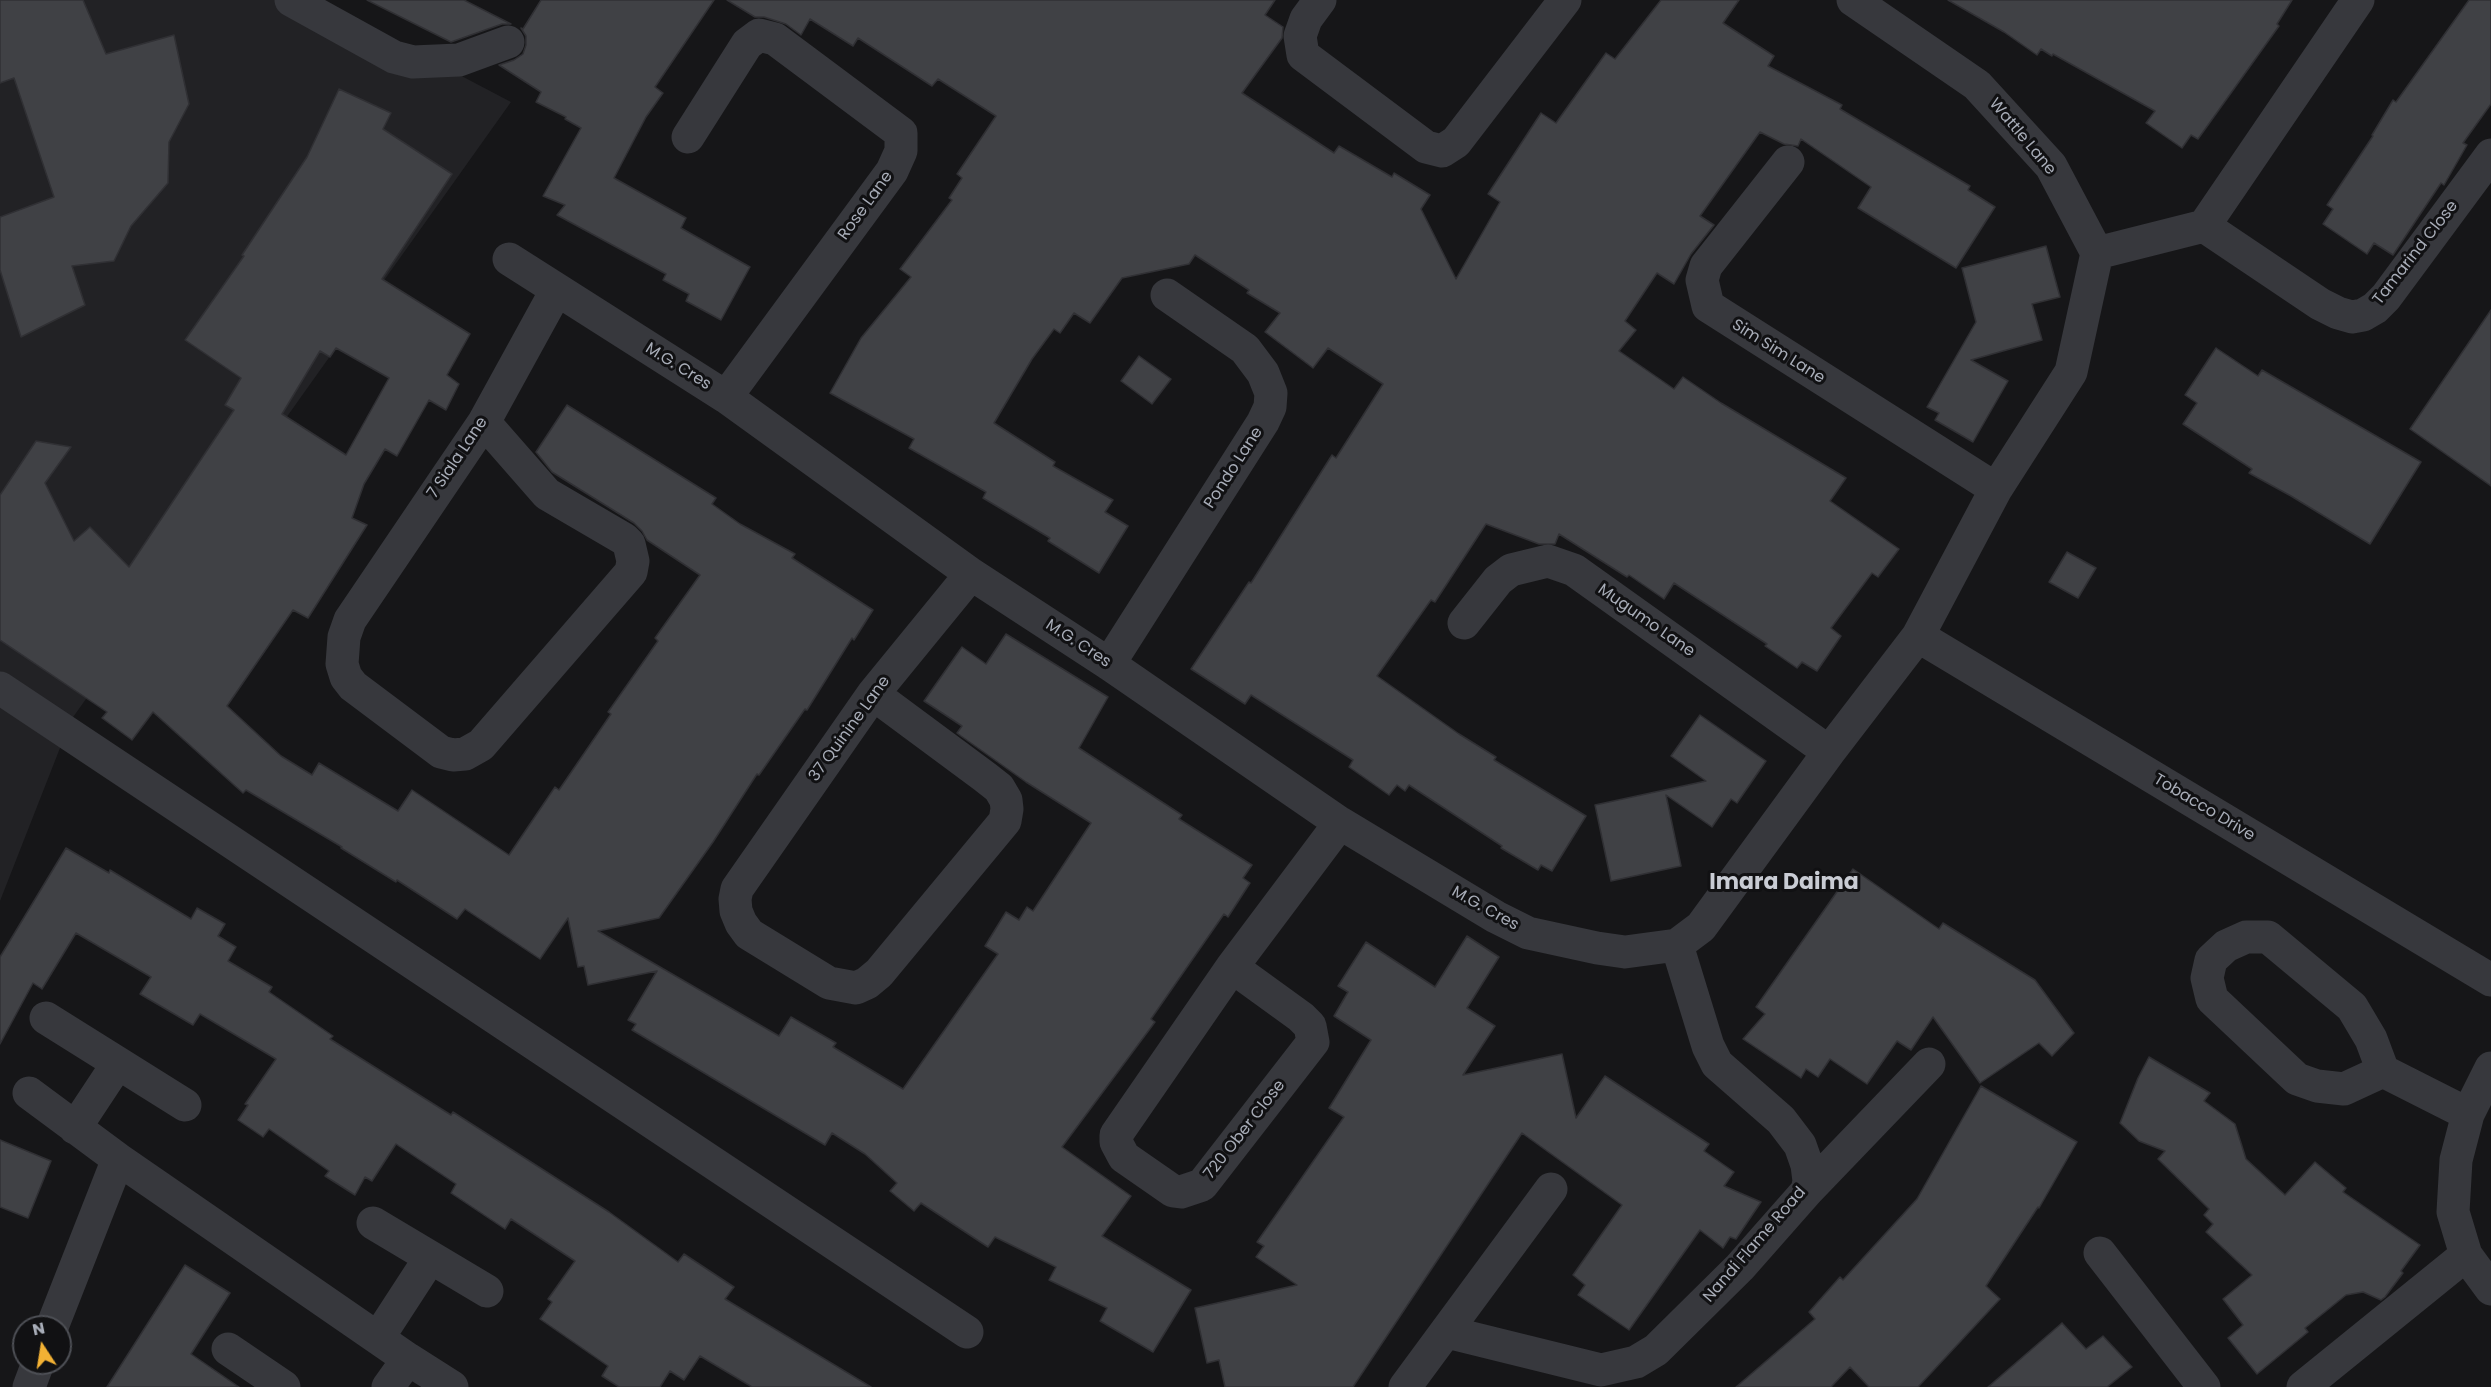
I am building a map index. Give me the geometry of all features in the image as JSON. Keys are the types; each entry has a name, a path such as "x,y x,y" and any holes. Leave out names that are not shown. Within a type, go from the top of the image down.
{"street":[{"path":"291,0 394,57 413,63 459,60 507,42"},
{"path":"1320,0 1306,20 1300,36 1303,55 1426,147 1442,152 1456,142 1565,0"},
{"path":"1677,945 1701,927 1829,752 1918,636 1996,489 2072,372 2097,253 2204,226 2358,0"},
{"name":"Wattle Lane","path":"1865,3 1977,85 2051,166 2097,253"},
{"name":"Rose Lane","path":"688,137 747,45 759,35 775,39 900,133 901,151 892,171 726,397"},
{"name":"Tamarind Close","path":"2204,226 2320,304 2352,317 2363,315 2375,308 2386,297 2491,155"},
{"name":"Sim Sim Lane","path":"1788,162 1706,266 1702,280 1708,306 1996,489"},
{"name":"M.G. Cres","path":"509,259 726,397 971,574 1109,664 1340,823 1496,917 1528,933 1625,952 1677,945"},
{"name":"7 Siala Lane","path":"484,422 547,494 624,538 629,544 633,561 631,572 480,745 465,753 453,755 441,752 353,687 346,677 341,654 350,620 484,422 556,291"},
{"name":"Pondo Lane","path":"1109,664 1263,422 1270,407 1272,393 1263,373 1245,349 1167,295"},
{"name":"Mugumo Lane","path":"1464,623 1498,580 1511,570 1548,561 1574,570 1829,752"},
{"name":"37 Quinine Lane","path":"873,694 999,788 1006,800 1005,821 879,973 867,983 856,988 829,983 749,934 736,911 737,889 873,694 971,574"},
{"name":"Tobacco Drive","path":"1918,636 2491,980"},
{"path":"0,687 967,1332"},
{"path":"1232,967 1340,823"},
{"path":"2383,1071 2344,1089 2317,1086 2297,1078 2212,999 2207,978 2211,960 2226,946 2246,937 2268,937 2352,1007 2371,1039 2383,1071 2468,1113"},
{"name":"Nandi Flame Road","path":"1446,1332 1601,1370 1636,1362 1656,1350 1740,1267 1807,1191 1809,1181 1807,1165 1800,1145 1781,1120 1717,1064 1708,1046 1677,945"},
{"name":"720 Ober Close","path":"1232,967 1301,1017 1310,1026 1313,1042 1202,1185 1192,1190 1173,1191 1124,1157 1116,1142 1116,1135 1232,967"},
{"path":"46,1018 185,1105"},
{"path":"75,1128 118,1063"},
{"path":"1807,1191 1929,1064"},
{"path":"2491,1068 2468,1113 2456,1160 2453,1212 2466,1255 2491,1289"},
{"path":"29,1093 118,1160 452,1387"},
{"path":"57,1315 118,1160"},
{"path":"1405,1387 1551,1189"},
{"path":"373,1223 487,1292"},
{"path":"2100,1253 2204,1387"},
{"path":"2303,1387 2466,1255"},
{"path":"378,1338 430,1258"},
{"path":"228,1349 284,1387"},
{"path":"388,1387 408,1359"}],"shaded area":[{"path":"0,0 317,0 511,102 71,720 0,901"}],"building":[{"path":"0,0 83,0 106,54 174,35 189,104 169,142 168,183 131,226 114,261 72,266 85,305 21,337 0,270 0,217 54,197 14,78 0,83"},
{"path":"367,0 464,0 511,24 502,24 451,42"},
{"path":"541,0 714,0 655,87 663,93 646,117 614,178 686,218 681,228 750,267 721,320 686,301 689,294 663,280 666,274 557,215 565,205 543,196 581,128 565,119 566,117 536,102 541,92 499,65 523,54 526,36 521,28 523,29"},
{"path":"727,0 1275,0 1265,15 1283,27 1282,38 1242,93 1334,153 1339,146 1392,177 1394,173 1430,195 1421,209 1456,279 1500,202 1488,194 1541,113 1556,123 1606,53 1615,59 1661,0 1739,0 1723,23 1774,56 1768,66 1842,105 1840,109 1970,186 1968,190 1995,207 1956,268 1858,208 1871,187 1801,139 1798,146 1784,144 1760,132 1700,216 1714,225 1691,254 1674,284 1657,273 1625,321 1636,330 1619,351 1674,389 1683,377 1721,403 1846,478 1830,501 1899,549 1878,577 1872,573 1831,628 1841,636 1817,671 1802,662 1797,668 1765,646 1767,644 1674,583 1664,599 1629,575 1627,577 1559,534 1555,544 1539,544 1486,524 1435,602 1431,600 1377,676 1459,734 1496,757 1494,760 1586,816 1552,871 1541,865 1538,870 1501,848 1502,846 1409,785 1405,791 1397,785 1389,795 1349,767 1353,760 1251,695 1245,704 1191,669 1249,582 1251,583 1332,455 1336,458 1383,384 1328,348 1313,368 1265,332 1280,313 1247,293 1249,290 1195,255 1189,264 1122,278 1090,323 1074,313 1060,333 1054,329 1032,359 994,423 1055,462 1053,466 1113,500 1105,512 1128,526 1099,573 1048,541 1050,538 983,498 986,492 909,448 914,439 830,393 861,338 911,277 900,269 952,200 949,198 962,178 957,174 996,116 938,79 932,86 858,38 853,46 810,19 801,35 786,24 764,17 755,17"},
{"path":"1948,0 2292,0 2277,24 2279,26 2198,139 2191,135 2182,148 2146,123 2155,111 2053,54 2052,56 2041,49 2037,55 2004,32"},
{"path":"2469,0 2491,0 2491,104 2463,143 2467,145 2444,185 2441,183 2393,255 2374,243 2367,254 2323,224 2333,209 2327,205 2373,136 2393,100 2396,102"},
{"path":"339,89 391,113 383,129 452,174 382,279 470,334 447,375 459,384 446,410 429,400 397,456 385,449 364,484 352,518 367,525 308,618 293,610 227,706 281,756 312,775 319,763 398,811 412,790 509,855 555,787 559,790 611,714 608,712 658,641 655,638 700,575 647,540 634,523 552,472 536,452 567,405 716,498 712,504 740,524 795,554 792,558 873,610 854,640 852,638 807,710 805,709 759,775 757,774 713,842 659,918 598,931 779,1036 791,1017 836,1043 833,1047 903,1089 998,954 985,946 1006,912 1019,920 1027,907 1033,911 1091,823 1026,782 961,736 957,733 962,726 924,701 962,647 986,664 1006,634 1108,697 1079,748 1182,815 1179,819 1252,865 1243,878 1250,883 1228,917 1224,914 1151,1019 1155,1022 1062,1147 1131,1196 1102,1236 1191,1290 1153,1352 1100,1321 1107,1308 1049,1280 1056,1267 995,1237 988,1247 921,1203 914,1211 890,1191 897,1183 865,1154 832,1133 825,1145 632,1030 636,1024 628,1020 657,971 588,985 584,966 578,967 568,918 540,959 465,909 457,919 397,880 396,882 246,790 243,793 153,712 132,740 102,718 107,712 0,640 0,495 36,441 71,447 45,483 74,541 90,527 129,567 234,410 225,405 241,378 185,340 244,256 242,255 307,157","holes":["336,348 389,378 346,455 282,414 320,351 330,357"]},
{"path":"2046,246 2060,297 2032,304 2042,340 1971,360 2008,381 1973,442 1935,420 1939,413 1927,407 1976,322 1962,268"},
{"path":"2491,310 2491,486 2410,429"},
{"path":"2216,348 2258,376 2262,370 2421,462 2370,544 2249,473 2252,469 2183,424 2197,403 2185,395"},
{"path":"1139,356 1171,379 1152,404 1121,381"},
{"path":"2067,552 2096,568 2078,598 2049,582"},
{"path":"1700,715 1766,761 1737,803 1731,799 1712,827 1666,795 1681,866 1611,881 1595,805 1706,781 1671,756"},
{"path":"66,848 109,873 110,870 191,919 197,908 225,924 218,936 236,947 228,961 272,987 269,992 333,1036 330,1039 451,1115 453,1112 609,1212 678,1262 684,1254 734,1287 725,1299 871,1387 752,1387 700,1356 684,1380 670,1371 660,1387 619,1387 602,1376 608,1366 540,1319 552,1302 548,1299 575,1261 511,1219 505,1229 451,1193 456,1184 396,1144 372,1181 365,1177 355,1195 325,1176 329,1171 269,1129 263,1137 238,1120 248,1105 245,1104 276,1059 200,1014 193,1025 140,994 151,977 76,933 42,989 33,983 0,1044 0,957"},
{"path":"1853,869 1939,929 1943,923 2035,980 2074,1033 2052,1056 2039,1043 1980,1083 1933,1017 1911,1050 1897,1041 1867,1084 1830,1059 1818,1077 1806,1069 1801,1078 1743,1039 1765,1014 1756,1007"},
{"path":"1467,936 1499,957 1467,1008 1495,1026 1463,1075 1562,1054 1576,1118 1605,1076 1709,1144 1704,1151 1734,1172 1724,1186 1761,1202 1736,1239 1730,1237 1723,1248 1700,1230 1629,1330 1578,1295 1585,1285 1573,1275 1622,1205 1522,1133 1353,1387 1225,1387 1219,1360 1207,1363 1195,1308 1297,1285 1256,1257 1264,1246 1257,1242 1344,1117 1329,1108 1371,1040 1334,1016 1348,992 1338,986 1366,942 1435,987"},
{"path":"2149,1057 2210,1093 2204,1101 2235,1124 2246,1159 2285,1195 2315,1162 2346,1188 2343,1192 2420,1245 2385,1297 2381,1300 2363,1292 2346,1295 2305,1328 2308,1332 2257,1374 2228,1338 2243,1325 2223,1299 2252,1275 2206,1232 2213,1224 2204,1215 2209,1209 2158,1159 2165,1151 2139,1141 2120,1123"},
{"path":"1981,1086 2077,1142 2039,1208 1986,1286 2000,1299 1918,1387 1869,1387 1850,1367 1831,1387 1736,1387 1815,1319 1809,1312 1840,1277 1843,1280 1917,1199"},
{"path":"0,1140 51,1161 28,1218 0,1207"},
{"path":"185,1265 230,1293 191,1354 239,1387 107,1387"},
{"path":"2062,1323 2086,1349 2103,1336 2132,1367 2107,1387 1988,1387"}],"district":[{"name":"Imara Daima","path":"1784,883"}]}
